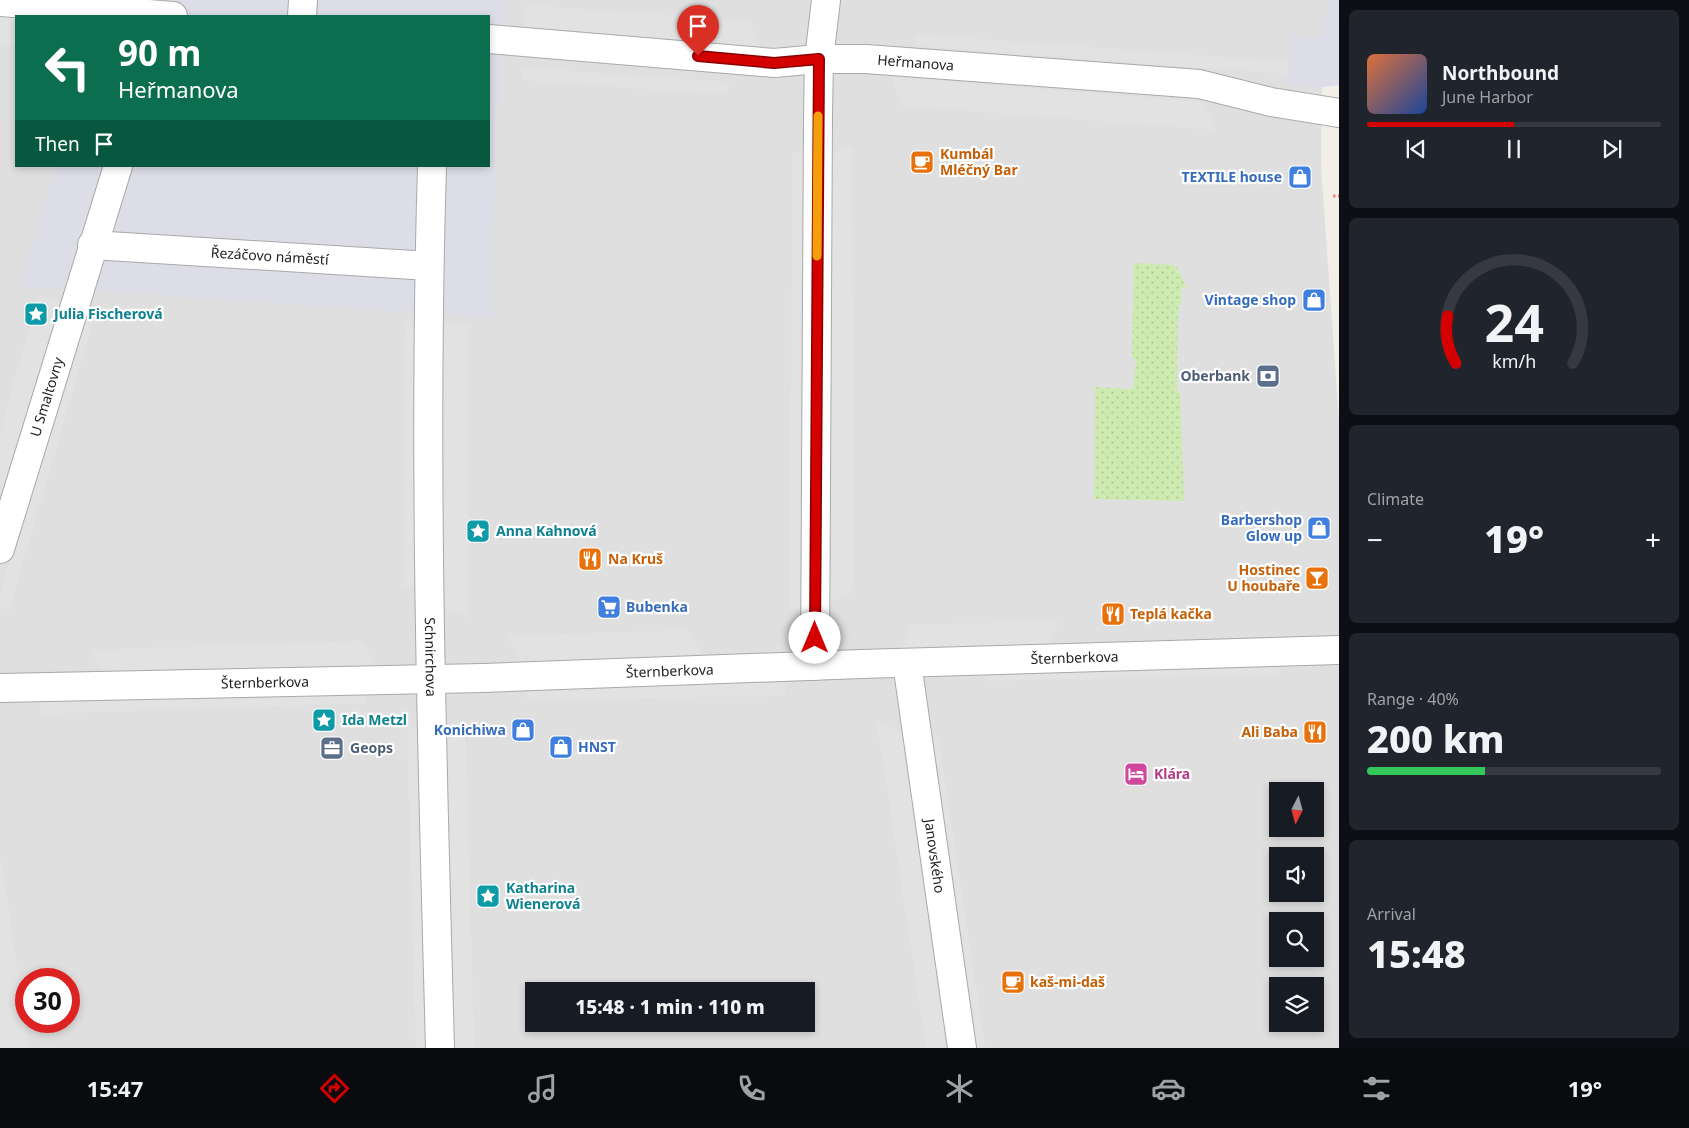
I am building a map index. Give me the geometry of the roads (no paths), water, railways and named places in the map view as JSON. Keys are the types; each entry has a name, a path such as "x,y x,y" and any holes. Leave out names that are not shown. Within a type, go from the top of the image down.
{"street":[{"path":"302,15 303,0"},
{"path":"815,666 819,59 826,0"},
{"path":"0,2 155,15"},
{"name":"Heřmanova","path":"490,40 774,63 819,59 866,59 1199,84 1271,102 1339,113"},
{"path":"92,244 118,167"},
{"path":"429,266 432,167"},
{"name":"Řezáčovo náměstí","path":"92,244 429,266"},
{"name":"U Smaltovny","path":"0,549 92,244"},
{"name":"Schnirchova","path":"429,266 430,679 440,1048"},
{"name":"Šternberkova","path":"0,688 430,679 1339,650"},
{"name":"Janovského","path":"908,663 962,1048"}],"place":[{"name":"Kumbál Mléčný Bar","path":"922,162"},
{"name":"TEXTILE house","path":"1300,177"},
{"name":"Vintage shop","path":"1314,300"},
{"name":"Julia Fischerová","path":"36,314"},
{"name":"Oberbank","path":"1268,376"},
{"name":"Barbershop Glow up","path":"1319,528"},
{"name":"Anna Kahnová","path":"478,531"},
{"name":"Na Kruš","path":"590,559"},
{"name":"Hostinec U houbaře","path":"1317,578"},
{"name":"Bubenka","path":"609,607"},
{"name":"Teplá kačka","path":"1113,614"},
{"name":"Ida Metzl","path":"324,720"},
{"name":"Konichiwa","path":"523,730"},
{"name":"Ali Baba","path":"1315,732"},
{"name":"HNST","path":"561,747"},
{"name":"Geops","path":"332,748"},
{"name":"Klára","path":"1136,774"},
{"name":"Katharina Wienerová","path":"488,896"},
{"name":"kaš-mi-daš","path":"1013,982"}]}
